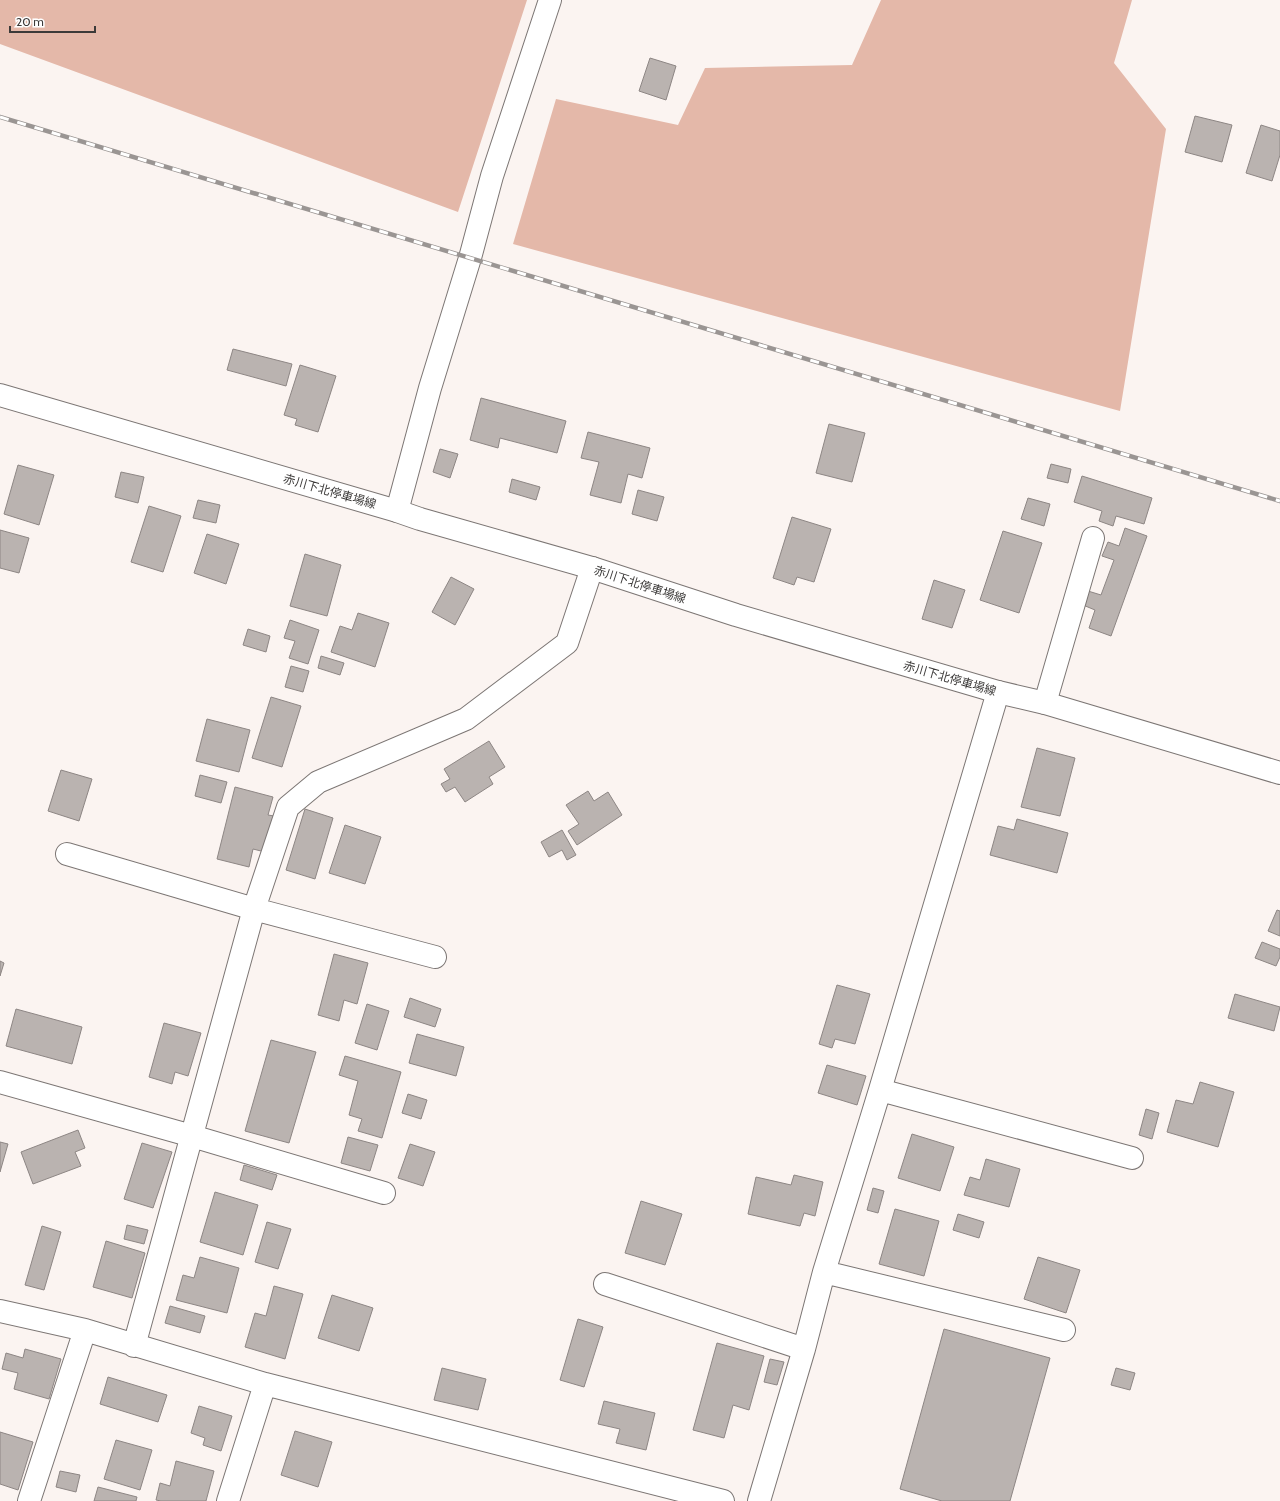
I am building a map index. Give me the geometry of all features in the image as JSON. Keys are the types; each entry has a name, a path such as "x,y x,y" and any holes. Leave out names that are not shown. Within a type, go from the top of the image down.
{"street":[{"path":"397,511 430,388 470,258 492,176 550,0"},
{"name":"赤川下北停車場線","path":"0,395 420,519 592,568 736,615 998,692 1045,703 1280,774"},
{"path":"1045,703 1093,538"},
{"path":"134,1346 254,909 288,807 318,782 466,719 567,643 592,568"},
{"path":"759,1501 804,1349 824,1272 880,1090 998,692"},
{"path":"67,854 254,909 435,957"},
{"path":"0,1082 192,1136 384,1193"},
{"path":"880,1090 1132,1158"},
{"path":"824,1272 1064,1330"},
{"path":"605,1284 804,1349"},
{"path":"0,1311 85,1330 134,1346 265,1384 723,1501"},
{"path":"28,1501 85,1330"},
{"path":"228,1501 265,1384"}],"shaded area":[{"path":"0,0 527,0 458,212 0,44"},
{"path":"881,0 1132,0 1114,63 1166,129 1120,411 513,244 556,99 678,125 705,68 852,65"}],"building":[{"path":"650,58 676,66 666,100 639,91"},
{"path":"1195,116 1232,125 1222,162 1185,152"},
{"path":"1261,125 1280,131 1280,155 1272,181 1246,173"},
{"path":"233,349 292,364 286,386 227,370"},
{"path":"300,365 336,376 318,432 295,425 297,419 284,415"},
{"path":"481,398 566,421 557,453 500,438 498,448 470,440"},
{"path":"829,424 865,433 852,482 816,473"},
{"path":"588,432 650,448 642,478 628,474 621,503 590,495 599,462 581,458"},
{"path":"440,449 458,454 450,478 433,472"},
{"path":"1051,464 1071,469 1068,483 1047,478"},
{"path":"18,465 54,475 39,525 4,514"},
{"path":"121,472 144,477 138,503 115,497"},
{"path":"1082,476 1152,498 1144,524 1116,516 1113,526 1099,521 1102,511 1074,502"},
{"path":"512,479 540,487 536,500 509,492"},
{"path":"638,490 664,497 657,521 632,514"},
{"path":"1028,498 1050,504 1044,526 1021,519"},
{"path":"198,500 220,505 216,523 193,518"},
{"path":"149,506 181,516 163,572 131,562"},
{"path":"792,517 831,529 814,582 797,577 794,585 773,578"},
{"path":"1125,528 1147,536 1111,636 1089,628 1095,610 1083,605 1088,591 1101,595 1114,560 1102,556 1108,542 1119,546"},
{"path":"0,530 29,538 19,573 0,568"},
{"path":"1003,531 1042,543 1019,613 980,600"},
{"path":"207,534 239,544 226,584 194,573"},
{"path":"305,554 341,565 327,616 290,606"},
{"path":"451,577 474,589 455,625 432,612"},
{"path":"934,580 965,590 952,628 922,619"},
{"path":"358,613 389,623 375,667 331,652 340,626 352,630"},
{"path":"290,620 319,630 308,664 289,658 295,641 284,638"},
{"path":"248,629 270,636 266,652 243,645"},
{"path":"321,656 344,663 340,675 318,668"},
{"path":"291,666 309,671 303,692 285,687"},
{"path":"271,697 301,706 282,767 252,758"},
{"path":"207,719 250,730 239,772 196,761"},
{"path":"489,741 505,767 489,777 493,784 465,802 455,787 446,792 441,784 450,779 444,769"},
{"path":"1037,748 1075,758 1060,816 1021,807"},
{"path":"61,770 92,779 79,821 48,811"},
{"path":"200,775 227,782 221,803 195,796"},
{"path":"235,787 273,797 268,815 274,816 265,852 253,849 249,867 217,859"},
{"path":"588,791 594,801 608,792 622,815 577,845 568,831 579,824 566,805"},
{"path":"305,809 333,818 315,879 286,870"},
{"path":"1017,819 1068,833 1057,873 990,855 998,826 1014,830"},
{"path":"345,825 381,837 365,884 329,873"},
{"path":"562,830 576,855 567,860 562,850 549,857 541,842"},
{"path":"1277,910 1280,911 1280,936 1268,931"},
{"path":"1262,942 1280,949 1280,957 1276,966 1255,958"},
{"path":"334,954 368,963 357,1004 344,1000 339,1021 318,1015"},
{"path":"0,961 4,963 0,976"},
{"path":"837,985 870,994 855,1044 835,1039 832,1048 819,1044"},
{"path":"1235,994 1280,1007 1274,1031 1228,1018"},
{"path":"410,998 441,1009 435,1027 404,1017"},
{"path":"367,1004 389,1011 377,1050 355,1043"},
{"path":"16,1009 82,1027 72,1064 6,1046"},
{"path":"164,1023 201,1033 188,1076 175,1072 172,1084 149,1077"},
{"path":"417,1034 464,1047 456,1076 409,1063"},
{"path":"271,1040 316,1052 289,1143 245,1131"},
{"path":"345,1056 401,1072 382,1138 358,1131 362,1119 349,1115 358,1081 339,1075"},
{"path":"827,1065 866,1076 857,1105 818,1093"},
{"path":"1200,1082 1234,1092 1218,1147 1167,1132 1176,1100 1193,1104"},
{"path":"408,1094 427,1100 421,1119 402,1113"},
{"path":"1146,1109 1159,1113 1152,1139 1139,1135"},
{"path":"78,1130 85,1148 75,1152 81,1166 33,1184 21,1152"},
{"path":"912,1134 954,1147 940,1191 898,1178"},
{"path":"348,1137 378,1145 370,1171 341,1163"},
{"path":"0,1142 8,1144 0,1172"},
{"path":"142,1143 172,1152 153,1208 124,1199"},
{"path":"410,1144 435,1152 423,1186 398,1178"},
{"path":"986,1159 1020,1169 1009,1207 964,1195 970,1177 980,1180"},
{"path":"244,1165 277,1175 272,1190 240,1180"},
{"path":"794,1175 823,1182 815,1216 804,1213 800,1226 748,1214 756,1177 791,1185"},
{"path":"873,1188 884,1191 878,1213 867,1210"},
{"path":"215,1192 258,1205 243,1255 200,1242"},
{"path":"641,1201 682,1214 665,1265 625,1253"},
{"path":"895,1209 939,1221 924,1276 879,1264"},
{"path":"958,1214 984,1222 979,1238 953,1230"},
{"path":"267,1222 291,1229 278,1269 255,1262"},
{"path":"127,1225 148,1230 144,1244 124,1239"},
{"path":"42,1226 61,1232 44,1290 25,1285"},
{"path":"106,1241 145,1253 132,1298 93,1287"},
{"path":"200,1257 239,1268 227,1313 176,1300 183,1275 194,1278"},
{"path":"1038,1257 1080,1270 1066,1313 1024,1299"},
{"path":"274,1286 303,1294 285,1359 245,1347 255,1313 266,1316"},
{"path":"332,1295 373,1308 359,1351 318,1338"},
{"path":"170,1306 205,1316 200,1333 165,1323"},
{"path":"578,1319 603,1327 584,1387 560,1380"},
{"path":"944,1329 1050,1358 1010,1501 942,1501 900,1489"},
{"path":"717,1343 764,1356 749,1410 733,1405 724,1438 693,1430"},
{"path":"25,1349 61,1359 49,1399 14,1389 18,1373 2,1369 6,1353 23,1358"},
{"path":"770,1359 784,1362 777,1385 764,1382"},
{"path":"442,1368 486,1379 478,1410 434,1400"},
{"path":"1116,1368 1135,1373 1130,1390 1111,1385"},
{"path":"108,1377 167,1395 158,1422 100,1404"},
{"path":"604,1401 655,1413 646,1450 616,1443 620,1429 598,1424"},
{"path":"199,1406 232,1416 221,1451 203,1445 205,1438 191,1433"},
{"path":"295,1431 332,1442 318,1487 281,1475"},
{"path":"0,1432 33,1442 18,1490 0,1484"},
{"path":"116,1440 152,1450 140,1490 104,1479"},
{"path":"176,1461 214,1471 206,1501 156,1500 160,1483 170,1486"},
{"path":"60,1471 80,1475 76,1492 56,1487"},
{"path":"98,1487 137,1497 136,1501 94,1501"}],"railway":[{"path":"0,117 1280,501"}]}
